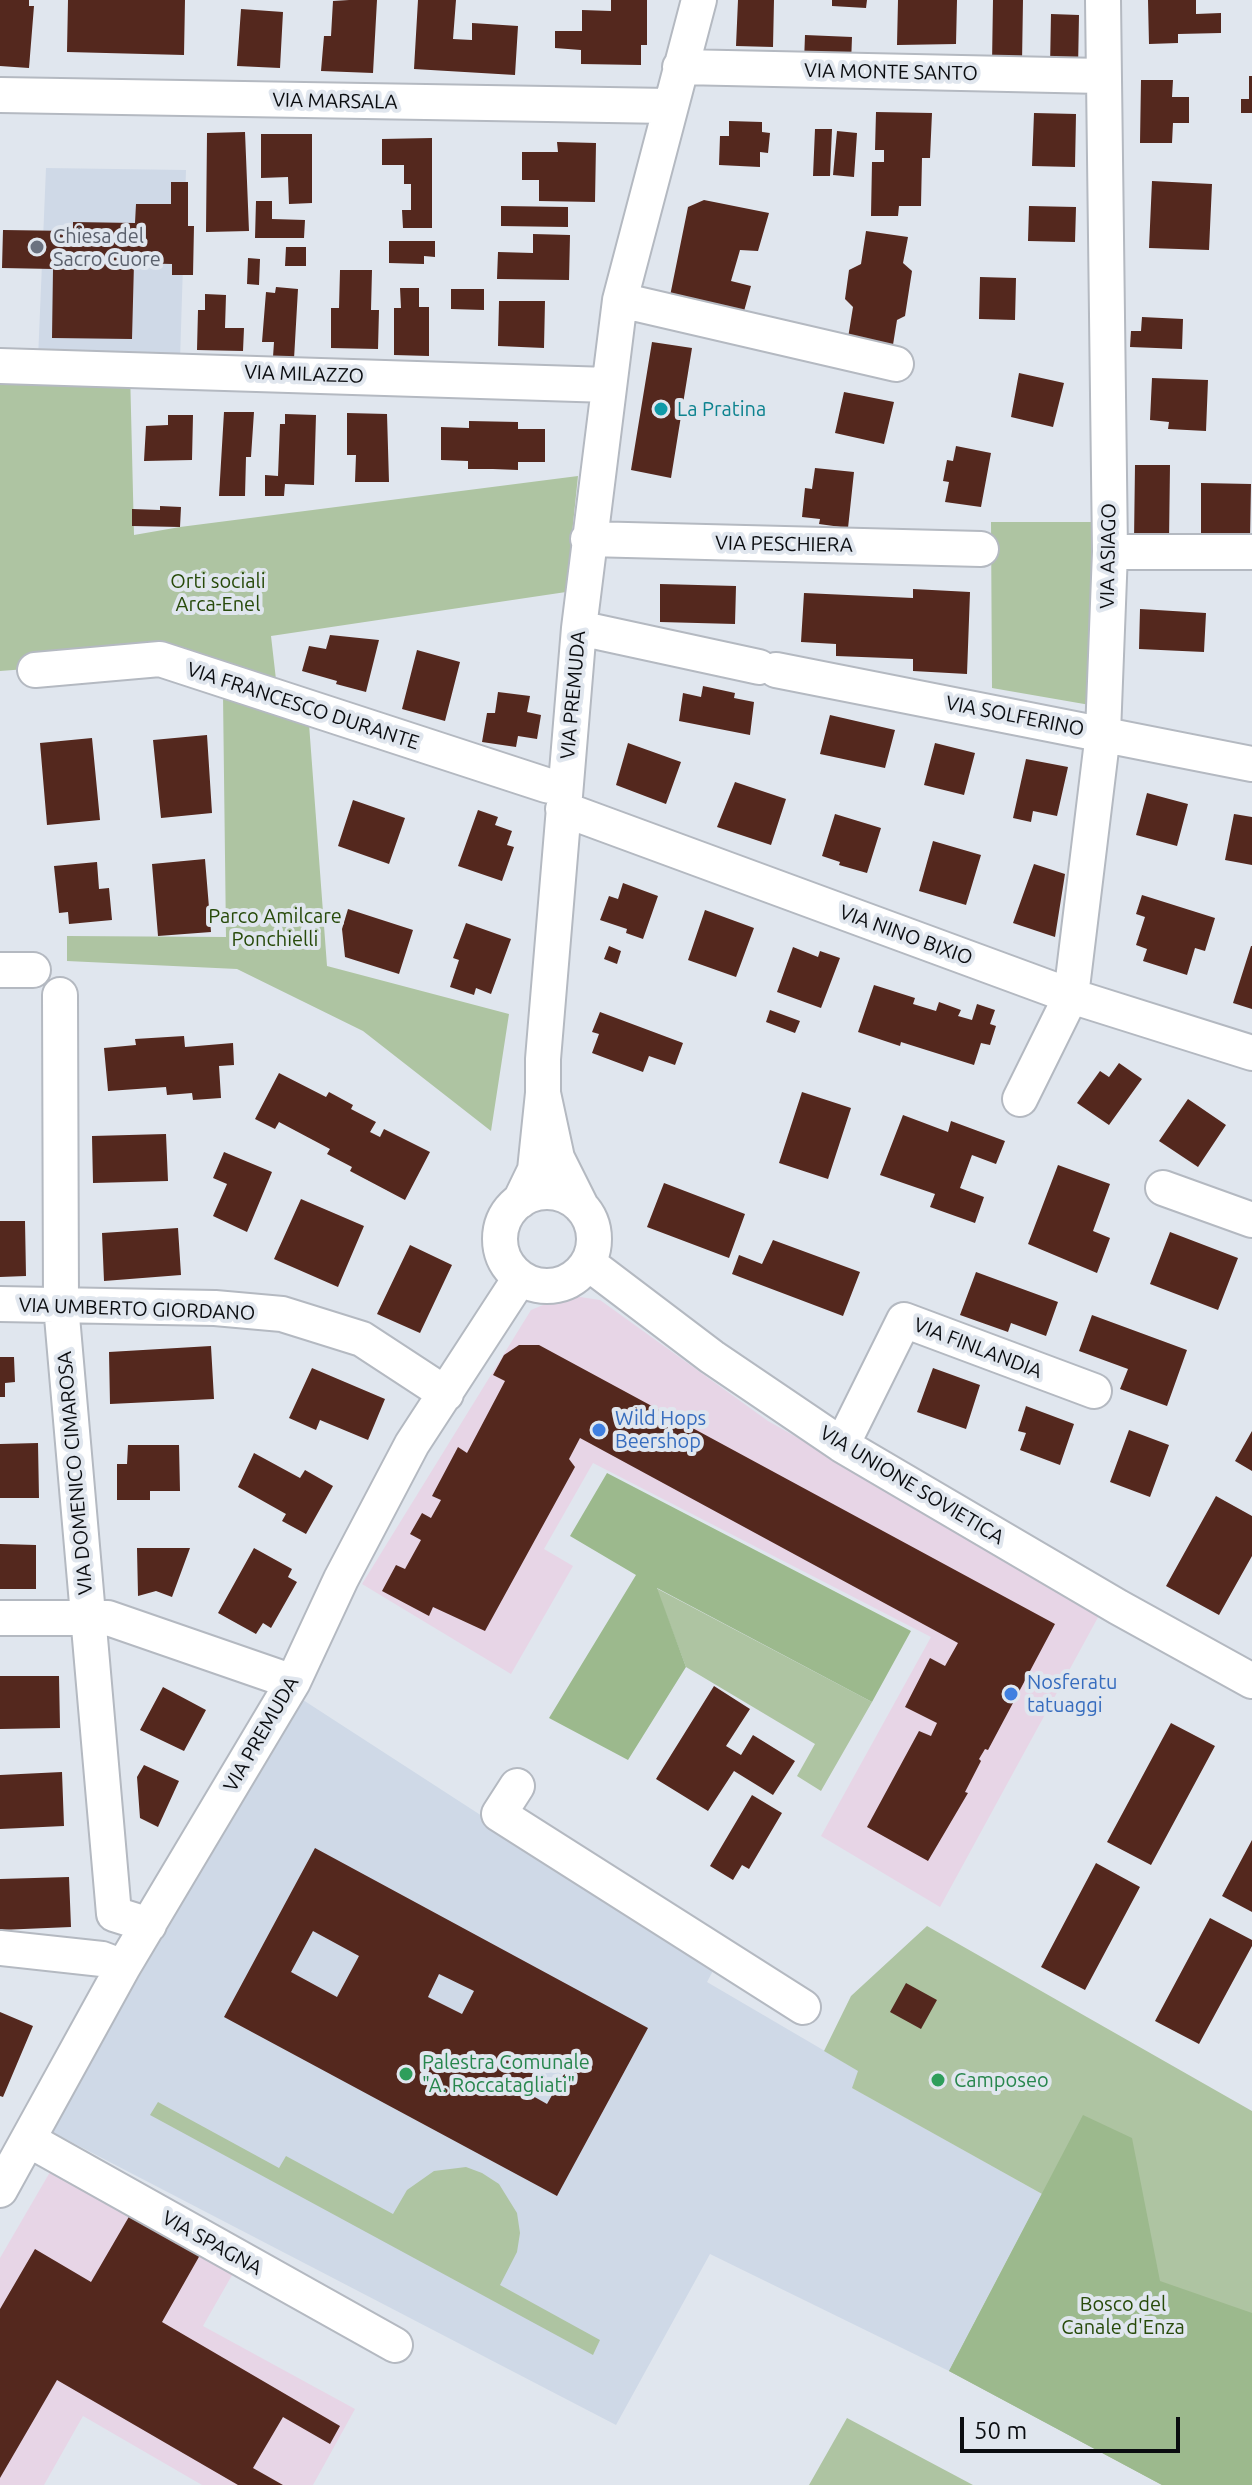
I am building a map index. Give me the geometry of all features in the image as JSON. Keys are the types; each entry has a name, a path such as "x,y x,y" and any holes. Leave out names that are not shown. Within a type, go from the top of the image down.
{"street":[{"name":"VIA PREMUDA","path":"0,2190 123,1967 293,1682 341,1579 405,1458 520,1278 503,1256 502,1227 508,1214 520,1201 535,1170 579,628 620,300 699,0"},
{"name":"VIA ASIAGO","path":"1020,1099 1071,996 1103,733 1110,552 1103,0"},
{"name":"VIA MONTE SANTO","path":"680,67 1102,76"},
{"name":"VIA MARSALA","path":"0,95 669,106"},
{"path":"620,300 896,364"},
{"name":"VIA MILAZZO","path":"0,366 609,385"},
{"name":"VIA PESCHIERA","path":"588,539 981,549"},
{"path":"1110,552 1252,552"},
{"name":"VIA SOLFERINO","path":"579,628 768,669 1252,764"},
{"name":"VIA FRANCESCO DURANTE","path":"35,670 160,659 546,785 564,799"},
{"name":"VIA NINO BIXIO","path":"564,799 1071,996 1252,1053"},
{"name":"VIA DOMENICO CIMAROSA","path":"60,995 61,1305 114,1914 149,1925"},
{"name":"VIA PREMUDA","path":"543,1093 557,1158 591,1221 594,1235 588,1263"},
{"path":"1163,1188 1252,1220"},
{"path":"520,1201 543,1193 558,1193 582,1208"},
{"path":"520,1278 534,1285 565,1283 578,1275 588,1263"},
{"name":"VIA UNIONE SOVIETICA","path":"588,1263 712,1357 842,1445 1118,1607 1252,1681"},
{"name":"VIA UMBERTO GIORDANO","path":"0,1304 215,1308 282,1314 362,1339 446,1394"},
{"name":"VIA FINLANDIA","path":"842,1445 904,1320 1094,1391"},
{"path":"0,1618 108,1618 293,1682"},
{"path":"517,1786 499,1814 803,2007"},
{"path":"0,1948 102,1959 123,1967"},
{"name":"VIA SPAGNA","path":"29,2140 395,2345"}],"shaded area":[{"path":"46,168 186,170 180,360 38,359"},
{"path":"567,1295 600,1300 768,1421 1102,1610 940,1907 821,1836 931,1637 593,1463 544,1549 573,1566 511,1674 362,1584 531,1310"},
{"path":"300,1698 715,1967 707,1982 859,2071 853,2088 1042,2194 949,2371 710,2254 616,2425 50,2131"},
{"path":"57,2160 239,2263 203,2326 355,2409 313,2485 202,2485 83,2416 44,2485 0,2485 0,2258"}],"green space":[{"name":"Orti sociali Arca-Enel","path":"0,366 130,370 134,535 578,476 566,592 271,636 278,697 160,659 0,671"},
{"path":"991,522 1100,522 1090,705 992,688"},
{"name":"Parco Amilcare Ponchielli","path":"223,695 309,724 327,966 509,1014 491,1131 363,1031 237,969 67,961 67,936 226,937"},
{"path":"607,1473 911,1631 872,1702 657,1588 686,1667 628,1760 549,1718 636,1575 570,1536"},
{"path":"656,1588 872,1702 821,1791 797,1776 815,1744 686,1667"},
{"name":"Bosco del Canale d'Enza","path":"927,1926 1252,2111 1252,2485 1162,2485 949,2371 1042,2194 852,2088 858,2071 824,2051 851,1996"},
{"path":"158,2102 279,2168 286,2156 393,2214 407,2190 434,2171 466,2167 482,2173 499,2184 517,2213 520,2233 517,2252 500,2285 600,2340 593,2355 150,2115"},
{"path":"1083,2115 1132,2138 1160,2281 1252,2313 1252,2485 1162,2485 949,2371"},
{"path":"847,2418 973,2485 809,2485"}],"building":[{"path":"0,0 29,0 29,6 34,6 29,68 0,66"},
{"path":"68,0 185,0 184,55 67,52"},
{"path":"377,0 373,73 321,71 324,36 331,36 333,1"},
{"path":"418,0 456,0 453,39 472,40 472,23 518,26 515,75 414,69"},
{"path":"611,0 647,0 647,45 641,45 641,65 581,64 581,50 555,48 555,31 582,31 582,10 611,11"},
{"path":"738,0 774,0 773,47 736,46"},
{"path":"832,0 867,0 866,8 832,6"},
{"path":"898,0 957,0 956,44 897,45"},
{"path":"993,0 1023,0 1022,63 992,64"},
{"path":"1148,0 1196,0 1196,14 1221,13 1221,33 1178,34 1178,43 1149,44"},
{"path":"241,9 283,12 280,68 237,66"},
{"path":"1051,14 1079,15 1078,69 1050,68"},
{"path":"805,35 852,37 851,64 804,62"},
{"path":"1249,76 1252,76 1252,113 1241,113 1241,99 1249,99"},
{"path":"1141,80 1173,80 1172,97 1189,97 1189,123 1173,123 1172,143 1140,143"},
{"path":"876,112 932,113 930,158 922,158 921,206 899,206 898,216 871,216 872,162 884,162 884,150 875,150"},
{"path":"1034,113 1076,114 1075,167 1032,166"},
{"path":"729,121 762,122 762,132 770,133 768,153 760,152 760,167 719,165 720,136 729,136"},
{"path":"815,129 832,129 830,176 813,176"},
{"path":"837,131 857,133 854,177 833,175"},
{"path":"245,132 249,231 206,232 207,133"},
{"path":"261,134 312,134 312,203 289,204 288,177 261,178"},
{"path":"432,138 432,228 403,228 402,210 411,210 411,184 404,184 404,165 382,165 382,139"},
{"path":"557,142 596,143 595,202 539,201 539,180 522,180 522,152 558,152"},
{"path":"1152,181 1212,184 1209,250 1149,248"},
{"path":"171,182 188,182 188,226 194,226 193,275 172,275 172,264 134,263 132,339 52,338 53,269 2,268 3,230 73,231 73,222 135,223 136,204 171,204"},
{"path":"704,200 769,213 758,251 740,250 731,281 751,286 741,322 670,296 688,207"},
{"path":"256,201 272,201 272,219 305,220 304,238 255,238"},
{"path":"501,206 568,207 568,227 501,226"},
{"path":"1029,206 1076,207 1075,242 1028,241"},
{"path":"866,231 908,237 903,263 912,271 905,316 897,320 892,351 847,344 853,307 845,299 849,270 861,264"},
{"path":"533,234 570,235 569,280 497,279 498,252 533,253"},
{"path":"389,241 435,241 435,257 424,256 424,264 389,263"},
{"path":"286,247 306,247 306,266 285,266"},
{"path":"248,258 260,259 259,285 247,284"},
{"path":"340,270 372,270 371,310 379,310 378,349 331,348 331,308 339,308"},
{"path":"980,277 1016,278 1015,320 979,319"},
{"path":"276,287 298,289 294,359 273,357 274,342 262,342 266,292 275,293"},
{"path":"400,288 419,288 419,307 429,307 429,356 394,355 394,308 401,308"},
{"path":"451,289 484,289 484,310 451,309"},
{"path":"205,294 226,295 225,328 244,328 243,351 197,350 198,310 205,310"},
{"path":"499,301 545,301 544,348 498,346"},
{"path":"1142,317 1183,319 1182,349 1130,347 1131,331 1141,331"},
{"name":"La Pratina","path":"652,342 692,348 671,478 631,470"},
{"path":"1019,373 1064,383 1053,427 1011,417"},
{"path":"1152,378 1208,380 1206,431 1168,429 1169,422 1150,420"},
{"path":"844,392 894,402 884,444 835,433"},
{"path":"224,412 254,412 251,457 246,457 245,496 219,496"},
{"path":"347,413 387,414 389,482 355,482 356,455 347,455"},
{"path":"285,414 316,415 314,485 285,484 284,496 265,496 265,475 278,476 280,424 285,424"},
{"path":"168,415 193,415 192,460 144,461 146,426 168,425"},
{"path":"469,421 518,422 518,429 545,429 545,462 518,462 518,470 468,469 468,461 441,460 441,427 469,428"},
{"path":"956,446 991,453 981,507 945,502 949,482 943,481 947,460 953,461"},
{"path":"1135,465 1170,465 1169,541 1134,541"},
{"path":"815,468 854,472 848,528 819,524 820,519 802,517 805,488 812,489"},
{"path":"1201,483 1251,484 1250,539 1201,538"},
{"path":"160,506 181,507 180,527 132,526 132,509 160,510"},
{"path":"660,584 736,586 735,624 660,622"},
{"path":"913,589 970,592 967,674 913,671 913,659 836,656 836,644 801,642 804,593 913,598"},
{"path":"1140,609 1206,613 1204,652 1139,649"},
{"path":"330,635 379,640 366,692 302,671 309,646 326,649"},
{"path":"417,650 460,662 445,721 402,709"},
{"path":"703,686 735,693 734,698 754,702 750,735 679,721 683,693 701,697"},
{"path":"498,692 530,696 527,712 541,715 537,739 518,736 516,747 482,742 487,713 495,713"},
{"path":"830,715 895,730 885,768 820,754"},
{"path":"207,735 212,813 161,818 153,740"},
{"path":"92,738 100,820 47,825 40,743"},
{"path":"628,743 681,762 666,804 616,785"},
{"path":"935,743 975,753 964,795 924,785"},
{"path":"1026,759 1068,767 1057,816 1033,811 1031,822 1013,818"},
{"path":"735,782 786,799 771,845 717,827"},
{"path":"1147,793 1188,804 1177,846 1136,835"},
{"path":"353,800 405,818 389,864 338,846"},
{"path":"478,810 498,817 495,825 512,831 507,845 514,847 502,881 458,866"},
{"path":"835,814 881,828 867,873 839,865 840,862 822,856"},
{"path":"1234,814 1252,817 1252,865 1225,860"},
{"path":"933,841 981,855 966,905 919,891"},
{"path":"205,859 211,932 158,936 152,864"},
{"path":"97,862 99,889 109,888 112,920 69,924 68,912 59,913 54,866"},
{"path":"1034,864 1065,874 1055,937 1013,923"},
{"path":"623,883 658,896 643,939 626,933 627,929 600,920 609,896 618,899"},
{"path":"1142,895 1215,918 1205,951 1195,948 1187,975 1143,961 1147,949 1136,945 1145,917 1136,914"},
{"path":"348,909 413,930 399,974 345,957 342,929"},
{"path":"705,910 754,928 736,977 688,960"},
{"path":"466,923 511,939 491,994 476,988 474,995 450,987 459,960 453,958"},
{"path":"609,946 621,951 617,964 604,959"},
{"path":"1252,946 1252,1009 1233,1003"},
{"path":"793,947 818,957 820,951 840,958 821,1008 777,992"},
{"path":"874,985 915,998 913,1004 936,1011 939,1002 961,1010 958,1016 972,1020 977,1004 995,1010 990,1024 996,1026 990,1045 981,1043 974,1065 858,1032"},
{"path":"770,1010 800,1021 795,1033 766,1022"},
{"path":"600,1012 683,1043 675,1065 649,1056 643,1072 592,1053 599,1034 592,1032"},
{"path":"184,1036 185,1047 233,1043 234,1065 219,1066 221,1098 193,1100 192,1093 167,1095 166,1087 108,1091 104,1048 136,1045 135,1039"},
{"path":"1119,1063 1142,1079 1109,1125 1077,1103 1100,1071 1109,1077"},
{"path":"279,1073 326,1097 329,1092 353,1105 351,1109 376,1122 370,1132 380,1137 384,1129 430,1152 405,1200 350,1171 352,1167 327,1154 330,1149 279,1122 275,1129 255,1119"},
{"path":"802,1092 851,1108 828,1179 779,1163"},
{"path":"1188,1099 1226,1125 1198,1167 1159,1141"},
{"path":"903,1115 948,1132 951,1121 1005,1141 996,1164 972,1155 960,1188 984,1197 975,1223 930,1207 935,1194 880,1175"},
{"path":"166,1134 168,1181 93,1183 92,1136"},
{"path":"224,1152 272,1172 247,1232 213,1216 227,1184 213,1178"},
{"path":"1058,1165 1110,1184 1093,1231 1110,1238 1097,1273 1028,1244"},
{"path":"664,1183 745,1214 729,1258 647,1227"},
{"path":"301,1199 364,1226 338,1287 274,1259"},
{"path":"0,1221 25,1221 26,1276 0,1277"},
{"path":"178,1228 181,1275 104,1281 102,1233"},
{"path":"1170,1232 1238,1258 1218,1310 1150,1284"},
{"path":"773,1240 860,1272 843,1316 732,1274 739,1255 762,1264"},
{"path":"410,1245 452,1265 420,1333 377,1314"},
{"path":"976,1272 1058,1302 1046,1336 1011,1323 1008,1332 960,1315"},
{"path":"1092,1315 1187,1350 1167,1406 1120,1389 1128,1369 1079,1351"},
{"path":"519,1345 539,1345 1055,1624 988,1750 985,1749 979,1759 981,1761 965,1792 968,1793 928,1861 867,1827 919,1731 931,1736 937,1723 905,1707 930,1658 945,1666 958,1643 580,1438 569,1459 575,1467 485,1631 433,1607 429,1616 382,1591 396,1565 405,1569 421,1540 410,1534 422,1513 431,1518 441,1500 432,1496 458,1447 467,1453 505,1381 493,1375 504,1355"},
{"path":"211,1346 214,1399 110,1404 109,1352"},
{"path":"0,1357 14,1357 15,1382 5,1383 5,1397 0,1397"},
{"path":"312,1368 385,1399 368,1440 320,1420 316,1430 289,1418"},
{"path":"933,1368 980,1385 966,1429 917,1412"},
{"path":"1026,1406 1074,1424 1060,1465 1020,1450 1026,1433 1018,1431"},
{"path":"1129,1430 1169,1445 1150,1497 1110,1482"},
{"path":"1252,1431 1252,1471 1235,1461"},
{"path":"38,1443 39,1498 0,1498 0,1444"},
{"path":"128,1445 179,1445 180,1491 150,1491 150,1500 117,1500 117,1464 127,1464"},
{"path":"254,1453 300,1478 305,1470 333,1486 306,1534 282,1521 286,1514 238,1487"},
{"path":"1216,1496 1252,1516 1252,1556 1219,1615 1166,1586"},
{"path":"0,1544 36,1545 36,1589 0,1589"},
{"path":"137,1548 190,1548 172,1597 156,1591 138,1596"},
{"path":"254,1548 292,1569 288,1577 297,1582 271,1628 263,1623 256,1634 218,1613"},
{"path":"0,1676 59,1676 60,1728 0,1729"},
{"path":"714,1686 750,1709 726,1746 741,1755 753,1735 795,1761 773,1795 734,1771 708,1811 656,1779"},
{"path":"163,1687 206,1710 184,1751 140,1730"},
{"path":"1171,1723 1215,1746 1151,1865 1107,1842"},
{"path":"144,1765 179,1781 158,1827 140,1818 137,1777"},
{"path":"62,1772 64,1826 0,1829 0,1775"},
{"path":"752,1795 782,1813 749,1869 742,1865 733,1880 710,1866"},
{"path":"1252,1840 1252,1912 1222,1896"},
{"path":"315,1848 648,2028 557,2196 224,2017","holes":["313,1931 359,1956 337,1997 291,1972","439,1974 474,1991 462,2014 428,1997","543,2056 567,2069 547,2104 524,2091"]},
{"path":"1096,1863 1140,1887 1085,1990 1041,1967"},
{"path":"69,1877 71,1927 0,1930 0,1879"},
{"path":"1210,1918 1252,1940 1252,1946 1199,2044 1155,2021"},
{"path":"906,1983 937,2000 921,2029 890,2012"},
{"path":"0,2012 33,2026 3,2097 0,2096"},
{"path":"134,2208 204,2248 162,2322 340,2426 330,2444 283,2417 253,2468 283,2485 238,2485 57,2380 0,2478 0,2309 35,2249 91,2282"}],"place":[{"name":"Chiesa del Sacro Cuore","path":"37,247"},
{"name":"La Pratina","path":"661,409"},
{"name":"Wild Hops Beershop","path":"599,1430"},
{"name":"Nosferatu tatuaggi","path":"1011,1694"},
{"name":"Palestra Comunale \"A. Roccatagliati\"","path":"406,2074"},
{"name":"Camposeo","path":"938,2080"}]}
